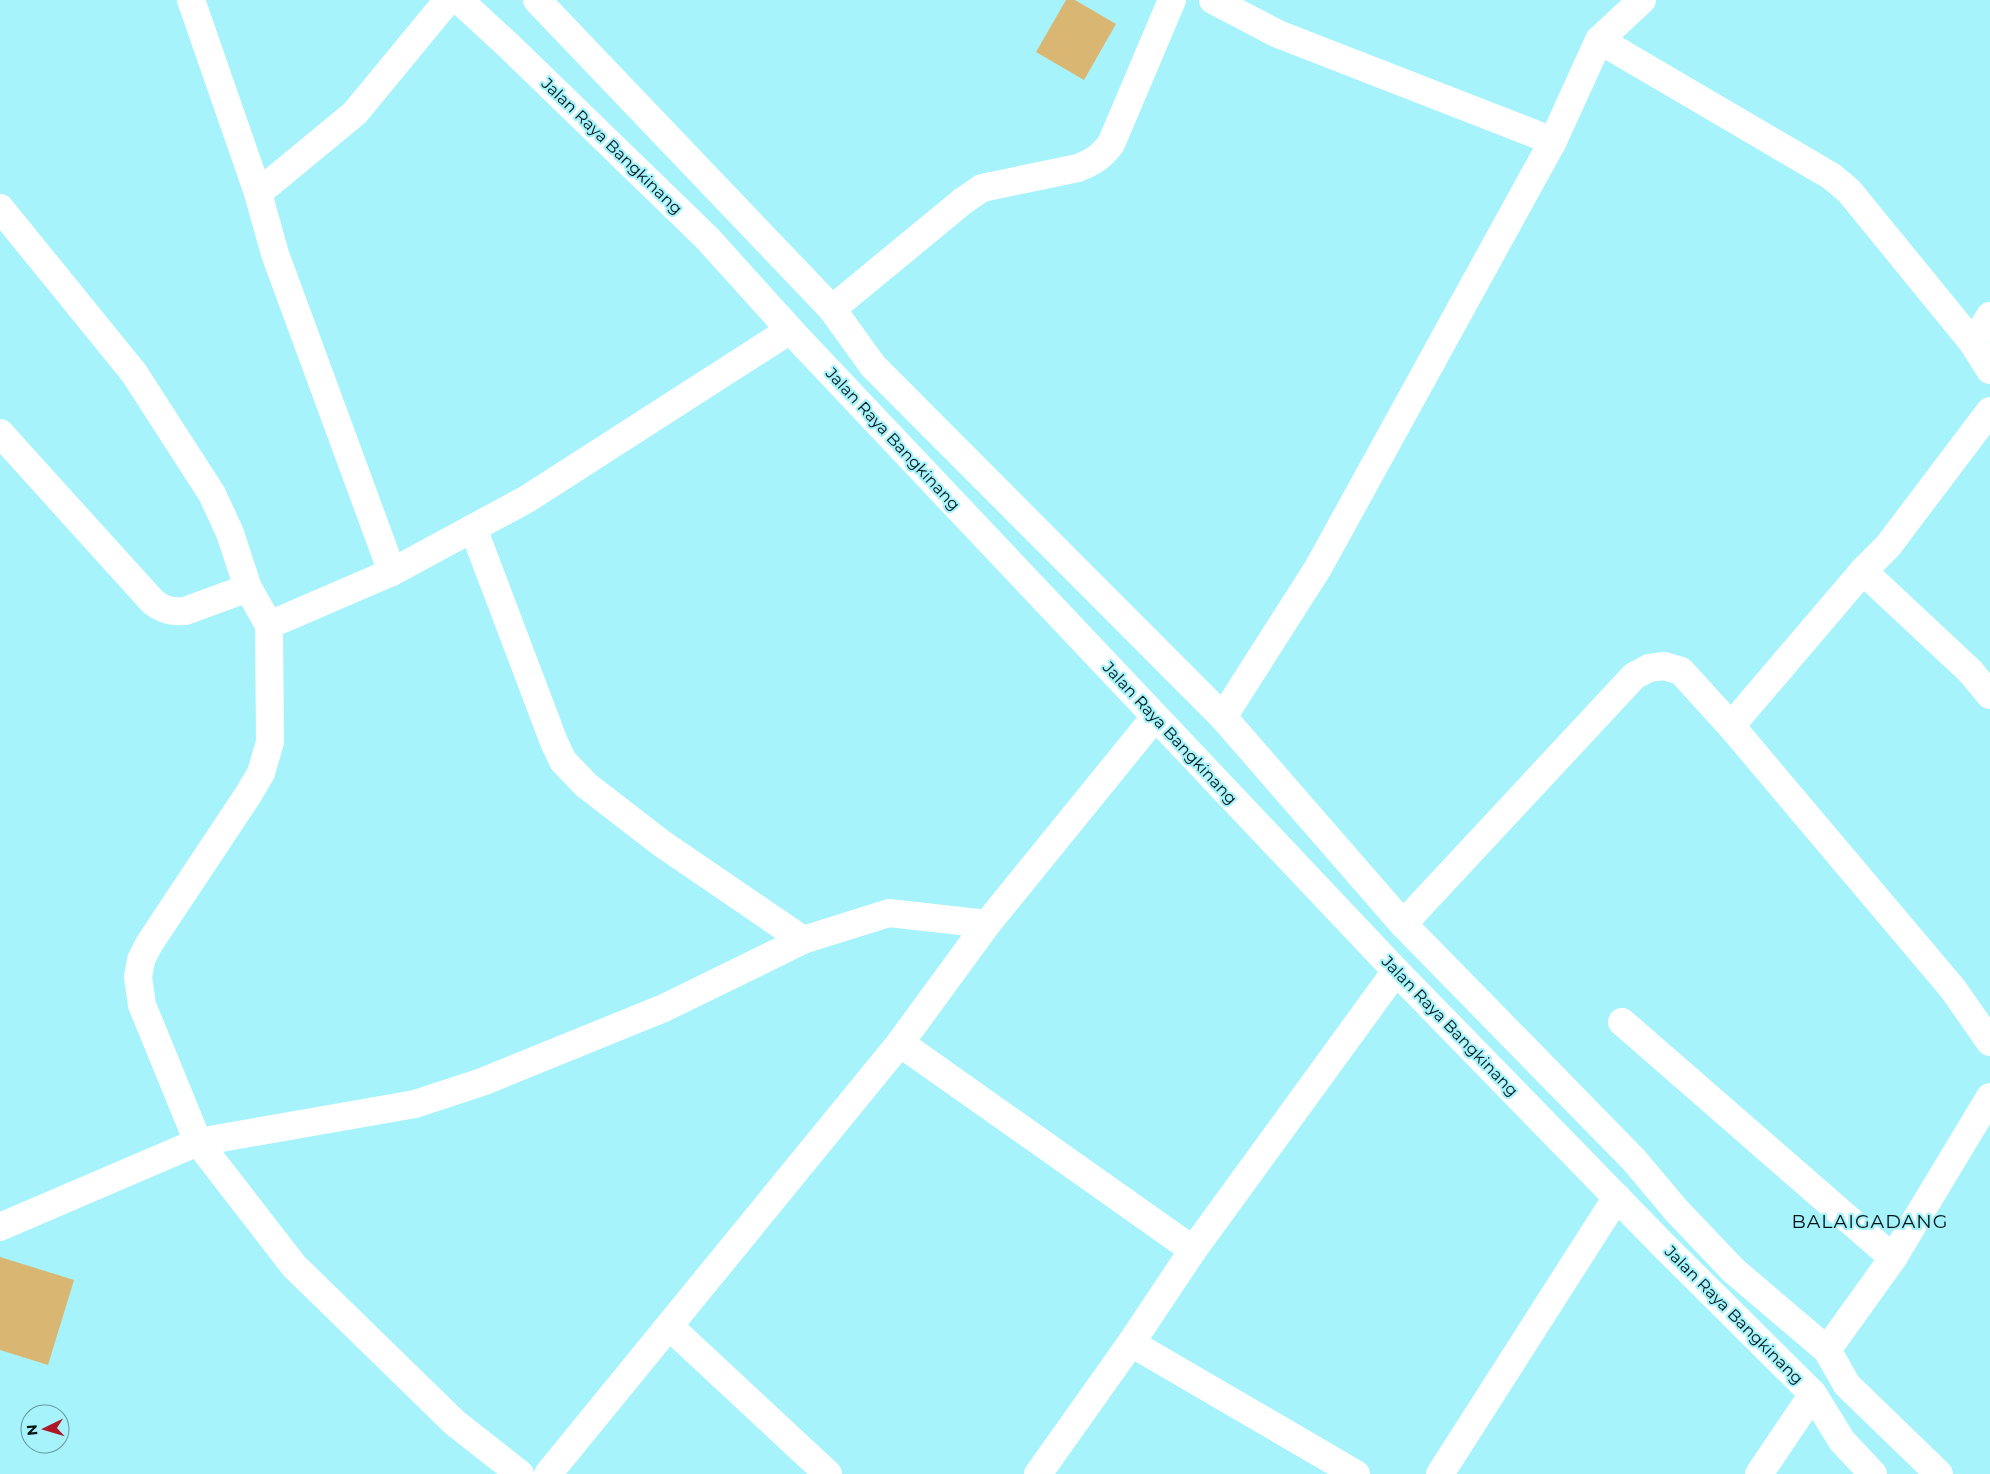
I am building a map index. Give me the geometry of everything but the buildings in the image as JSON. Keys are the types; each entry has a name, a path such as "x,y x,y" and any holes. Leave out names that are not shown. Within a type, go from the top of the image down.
{"main road":[{"path":"191,0 258,193 275,254 392,572"},
{"path":"258,193 355,113 448,0"},
{"name":"Jalan Raya Bangkinang","path":"458,0 509,46 707,238 790,330 1396,971 1730,1312 1813,1394 1842,1440 1873,1474"},
{"name":"Jalan Raya Bangkinang","path":"537,0 832,309 873,366 1223,716 1403,924 1634,1160 1676,1210 1733,1270 1827,1350 1847,1385 1939,1474"},
{"path":"832,309 963,201 982,188 1078,168 1092,163 1101,156 1111,144 1172,0"},
{"path":"1212,0 1278,34 1553,141"},
{"path":"1223,716 1318,568 1553,141 1598,40 1642,0"},
{"path":"1598,40 1831,176 1848,191 1972,343 1990,370"},
{"path":"0,208 121,356 212,494 230,533 248,588 269,625 270,742 261,773 149,944 141,960 138,977 142,1005 198,1142 294,1266 454,1423 520,1474"},
{"path":"1972,343 1990,316"},
{"path":"269,625 392,572 527,499 790,330"},
{"path":"1731,726 1863,571 1888,546 1990,411"},
{"path":"0,433 153,602 163,610 185,611 248,588"},
{"path":"474,528 554,742 563,761 586,785 662,843 803,940"},
{"path":"1863,571 1970,671 1990,695"},
{"path":"1403,924 1634,676 1649,668 1664,666 1682,672 1731,726 1954,989 1990,1042"},
{"path":"548,1474 900,1042 987,924 1155,718"},
{"path":"0,1227 198,1142 415,1104 482,1082 664,1008 803,940 889,913 987,924"},
{"path":"1038,1474 1131,1343 1193,1250 1396,971"},
{"path":"1622,1022 1893,1258"},
{"path":"900,1042 1193,1250"},
{"path":"1827,1350 1893,1258 1990,1097"},
{"path":"1440,1474 1617,1197"},
{"path":"1730,1312 1733,1270"},
{"path":"669,1326 828,1474"},
{"path":"1131,1343 1356,1474"},
{"path":"1760,1474 1813,1394"},
{"path":"1842,1440 1877,1413"}],"district":[{"name":"BALAIGADANG","path":"1870,1221"}]}
